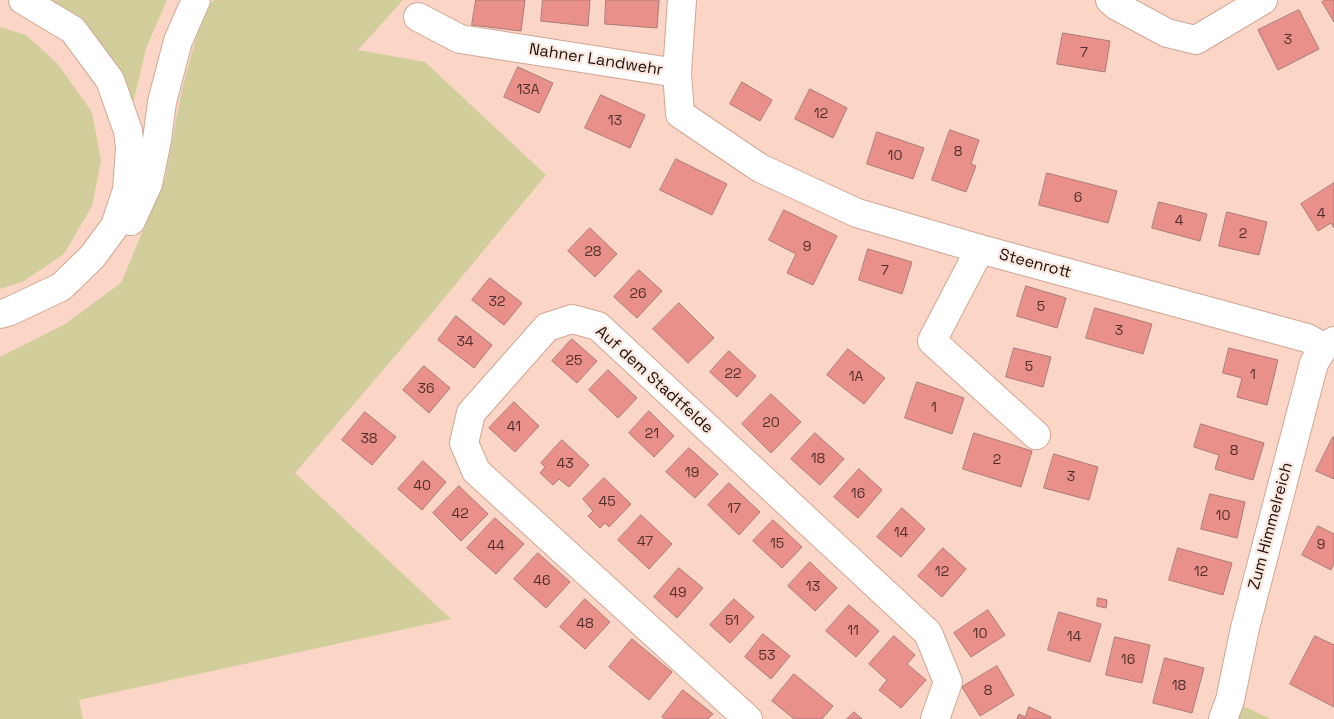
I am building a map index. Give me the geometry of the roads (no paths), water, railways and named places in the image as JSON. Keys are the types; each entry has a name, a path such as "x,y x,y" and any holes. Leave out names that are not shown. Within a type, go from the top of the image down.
{"main road":[{"path":"0,314 61,287 92,258 114,226 127,190 129,164 128,131 110,80 74,30 23,0"},
{"path":"0,329 64,299 101,264 127,230 148,184 162,102 178,41 196,0"},
{"path":"677,73 682,0"},
{"path":"1110,0 1117,6 1167,33 1196,40 1263,0"},
{"name":"Nahner Landwehr","path":"418,16 460,39 677,73 680,114 760,168 856,213 980,249"},
{"name":"Steenrott","path":"1036,435 932,341 980,249 1329,344"},
{"name":"Auf dem Stadtfelde","path":"748,719 476,471 464,443 471,414 547,328 572,319 598,326 928,634 948,682 935,719"},
{"name":"Zum Himmelreich","path":"1223,719 1230,700 1245,628 1314,363 1329,344"}]}
